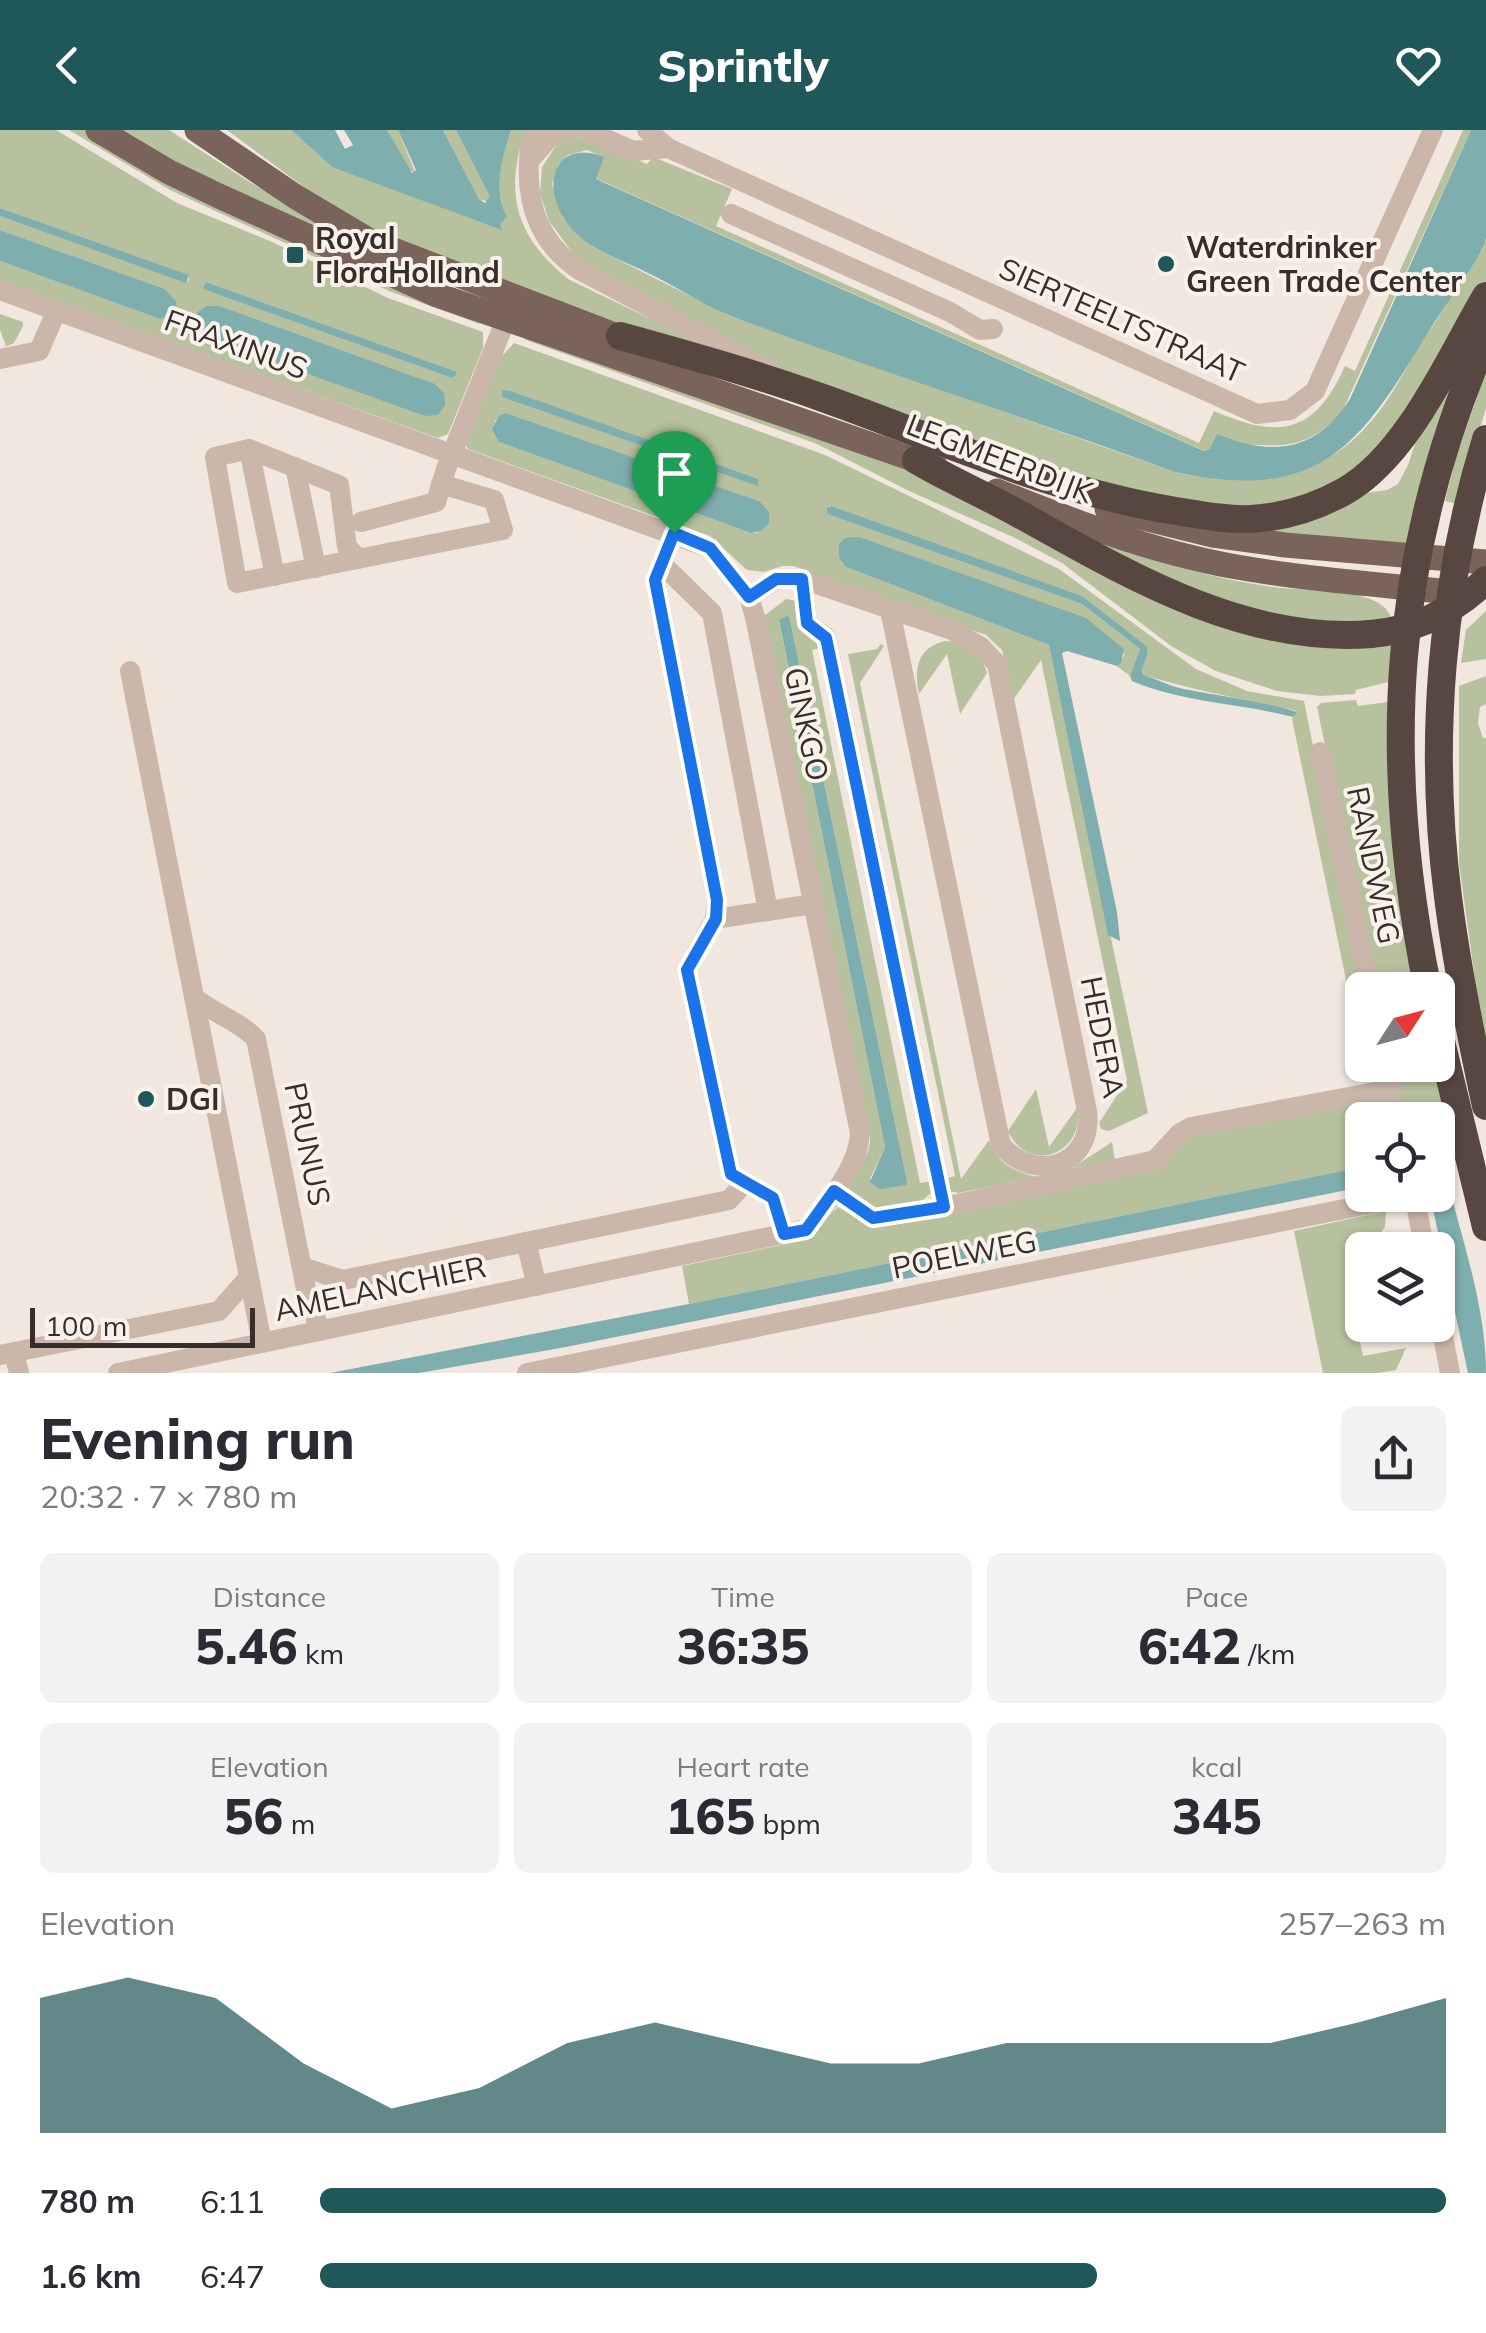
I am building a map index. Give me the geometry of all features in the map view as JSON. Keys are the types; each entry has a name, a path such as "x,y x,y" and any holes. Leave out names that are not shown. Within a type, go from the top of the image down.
{"highway":[{"path":"620,336 816,396 1090,492 1156,508 1251,519 1284,515 1348,489 1380,460 1414,420 1486,296"},
{"path":"1424,972 1411,905 1400,777 1401,678 1416,556 1450,429 1486,337"},
{"path":"1486,439 1457,559 1440,726 1442,834 1448,896 1486,1106"},
{"path":"916,460 1122,572 1190,602 1296,632 1348,636 1415,626 1446,612 1486,580"},
{"path":"1451,1082 1486,1226"}],"main road":[{"name":"LEGMEERDIJK","path":"98,130 169,172 437,295 511,308 620,336 1042,489 1213,535 1486,562"},
{"name":"LEGMEERDIJK","path":"197,130 370,241 511,308 1078,523 1203,560 1486,596"}],"street":[{"path":"535,130 528,188 533,211 556,253 581,271 816,396"},
{"path":"529,162 551,136 570,130"},
{"path":"586,130 634,151 668,148"},
{"name":"SIERTEELTSTRAAT","path":"647,130 668,148 1257,414 1290,410 1315,391 1433,130"},
{"path":"731,214 950,312 980,330 993,329 1007,300"},
{"name":"FRAXINUS","path":"0,290 452,454"},
{"path":"361,522 436,502 511,308"},
{"path":"0,358 39,351 56,312"},
{"path":"359,559 347,548 338,485 249,450 216,458 238,584 503,530 494,500 442,484"},
{"path":"249,450 276,576"},
{"name":"GINKGO","path":"452,454 710,548 749,597 860,1133 859,1150 834,1191"},
{"path":"295,468 316,568"},
{"path":"674,533 655,580 717,900 716,919 687,970 731,1174 773,1198 784,1234"},
{"path":"662,564 712,613 768,911"},
{"path":"749,597 776,579 802,579 807,623 826,638 944,1207"},
{"name":"HEDERA","path":"802,579 952,630 981,647 996,664 1088,1111 1084,1146 1064,1160 1030,1166 1010,1156 1001,1145 890,610"},
{"path":"130,670 262,1343"},
{"name":"RANDWEG","path":"1320,752 1366,972"},
{"path":"716,919 813,904"},
{"name":"PRUNUS","path":"196,999 217,1015 246,1028 256,1039 302,1266 320,1331"},
{"path":"1390,1082 1394,1102"},
{"path":"834,1191 873,1218 944,1207 1155,1160 1178,1134 1191,1127 1391,1089"},
{"name":"AMELANCHIER","path":"302,1266 342,1280 729,1200 746,1182"},
{"name":"AMELANCHIER","path":"118,1373 806,1230 834,1191"},
{"name":"POELWEG","path":"527,1373 1345,1209"},
{"path":"526,1242 536,1286"},
{"name":"AMELANCHIER","path":"11,1360 219,1311 250,1277"},
{"path":"1444,1342 1450,1373"}],"green space":[{"path":"0,130 56,130 177,203 270,241 388,298 483,332 483,348 448,434 438,438 0,281 0,261 160,319 172,316 177,302 165,289 0,230 0,216 189,280 188,275 0,208","holes":["206,282 455,371 452,378 204,289","207,306 220,306 435,384"]},
{"path":"69,130 85,130 135,160 480,324 389,291 170,190"},
{"path":"117,130 169,130 331,228 327,235 226,190"},
{"path":"227,130 291,130 332,167 500,224 507,216 500,196 505,151 511,130 526,130 519,153 515,194 526,230 550,263 568,279 742,363 664,345 347,219"},
{"path":"387,130 398,130 415,172 408,170"},
{"path":"443,130 456,130 489,202 479,199"},
{"path":"1463,130 1471,130 1342,412 1323,429 1291,444 1225,446 1205,451 595,178 603,157 587,150 568,155 558,165 552,184 563,218 595,248 728,315 1175,472 1201,477 1278,476 1325,460 1346,446 1386,402 1486,240 1486,285 1435,375 1361,472 1281,510 1111,495 812,384 749,356 575,256 549,221 540,193 542,167 557,144 570,136 583,137 647,164 653,157 732,189 716,226 1199,443 1214,411 1258,425 1292,425 1321,406 1345,366 1355,371"},
{"path":"0,314 23,322 23,326 14,343 0,349 6,346"},
{"path":"1470,330 1409,545 1259,532 1344,496 1387,490 1398,484 1429,402"},
{"path":"523,339 534,339 923,475 1220,616 1371,626 1236,611 1045,522 1129,552 1215,576 1273,587 1362,596 1384,607 1392,622 1392,681 1356,690 1355,694 1320,696 1277,691 1216,671 1171,646 1062,563 1013,537 909,491 817,444"},
{"path":"514,343 825,455 1059,569 1196,669 1247,691 1304,701 1358,972 1345,975 1292,719 1297,711 1144,675 1142,667 1148,653 1082,596 829,506 827,514 1082,604 1140,649 1130,676 1117,666 1125,654 846,567 1049,645 1148,1113 1109,1131 1101,1129 1099,1123 1127,1080 1041,660 1013,700 1002,650 986,635 794,566 764,572 747,570 710,536 468,449 465,443 501,357","holes":["502,391 511,391 760,482","506,413 759,501 769,523 751,533 499,442 495,421"]},
{"path":"1486,372 1486,408 1458,504 1445,501 1457,453"},
{"path":"786,599 797,601 822,647 812,650 920,1183 932,1181 931,1193 923,1200 876,1210 850,1190 868,1151 870,1136 764,616","holes":["789,615 907,1181 870,1179 885,1147 779,621"]},
{"path":"1486,611 1486,659 1461,663 1466,630"},
{"path":"945,641 972,650 987,673 960,714 947,654 919,694 920,660 928,649"},
{"path":"881,644 884,646 860,683 961,1179 989,1140 1007,1165 1036,1177 958,1193 950,1191 944,1179 955,1176 848,654 877,649"},
{"path":"1486,676 1486,704 1480,707 1478,723 1486,738 1486,1058 1459,863 1459,686"},
{"path":"1356,700 1358,706 1388,702 1417,972 1372,972 1317,707 1321,703"},
{"path":"1395,1082 1440,1082 1444,1102 1399,1102"},
{"path":"1036,1089 1049,1147 1077,1108 1072,1138 1053,1154 1028,1153 1008,1131"},
{"path":"1345,1106 1345,1170 689,1304 682,1266 805,1240 838,1207 870,1225 1144,1172 1193,1136"},
{"path":"1112,1142 1115,1161 1072,1168"},
{"path":"1386,1212 1381,1232 1345,1232 1345,1342 1360,1342 1363,1356 1406,1348 1396,1370 1323,1373 1294,1231"}],"water":[{"path":"291,130 335,130 345,149 353,145 344,130 387,130 412,173 416,170 398,130 443,130 479,199 485,203 490,197 456,130 511,130 500,173 500,196 507,216 500,225 502,230 332,167"},
{"path":"1471,130 1486,130 1486,238 1478,256 1385,400 1361,430 1335,453 1305,470 1270,479 1227,480 1175,472 731,316 591,245 563,217 554,189 554,177 565,158 588,153 604,157 596,179 1204,451 1210,449 1217,434 1256,446 1274,447 1291,445 1323,430 1350,399"},
{"path":"0,208 189,275 186,283 0,216"},
{"path":"0,230 165,289 177,302 172,316 160,319 0,261"},
{"path":"206,282 457,374 452,378 203,289"},
{"path":"207,306 220,306 435,384 444,393 445,405 438,415 425,416 203,336 194,320"},
{"path":"502,390 758,479 758,486 502,397"},
{"path":"506,413 759,501 769,512 769,523 761,531 751,533 499,442 492,429 499,416"},
{"path":"831,506 1082,596 1146,646 1144,675 1183,689 1297,712 1293,717 1192,698 1132,681 1130,676 1140,649 1082,604 827,514"},
{"path":"859,537 1086,618 1124,649 1117,666 1067,651 1062,653 1120,941 1108,935 1049,645 846,567 839,558 839,544 845,538"},
{"path":"789,615 906,1185 880,1189 870,1182 885,1147 779,620"},
{"path":"1345,1170 1345,1190 566,1347 419,1373 330,1373"},
{"path":"1455,1209 1482,1320 1486,1373 1468,1373 1455,1312 1455,1232 1438,1232 1434,1212"}],"place":[{"name":"Royal FloraHolland","path":"295,255"},
{"name":"Waterdrinker Green Trade Center","path":"1166,264"},
{"name":"DGI","path":"146,1099"}],"route":[{"path":"674,533 710,548 749,597 776,579 802,579 807,623 826,638 944,1207 873,1218 834,1191 806,1230 784,1234 773,1198 731,1174 687,970 716,919 717,900 655,580 674,533"}]}
